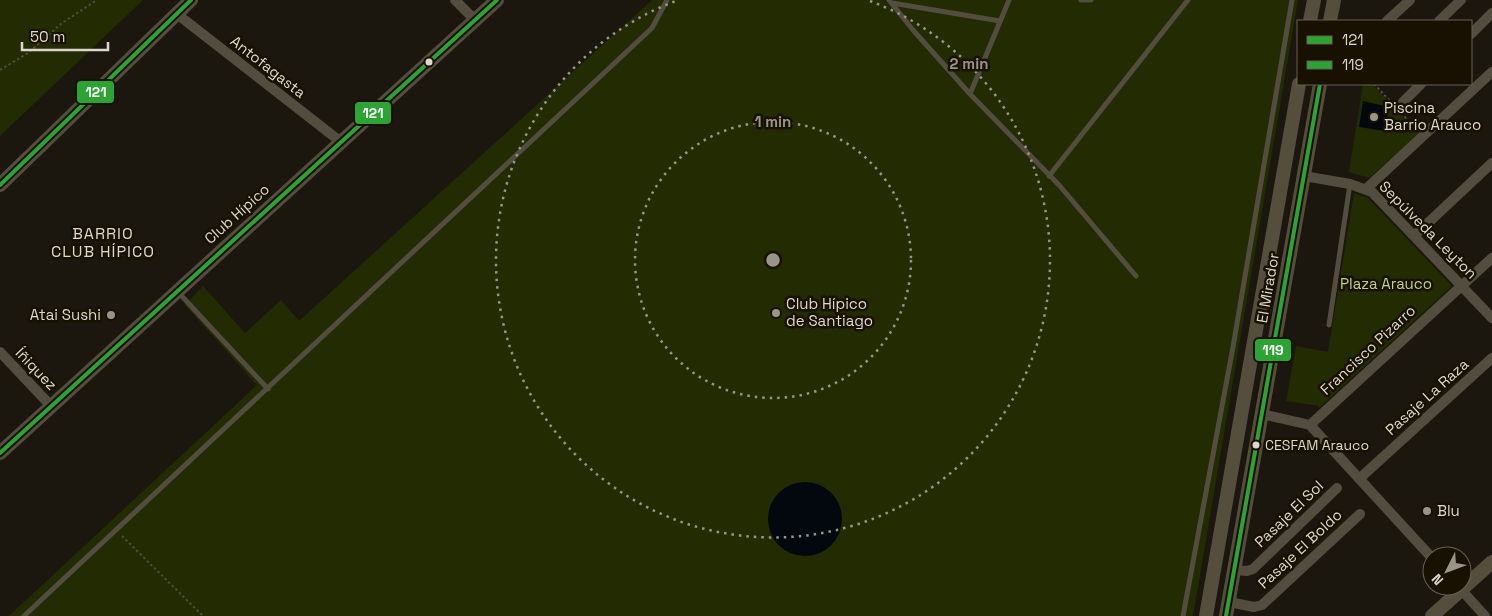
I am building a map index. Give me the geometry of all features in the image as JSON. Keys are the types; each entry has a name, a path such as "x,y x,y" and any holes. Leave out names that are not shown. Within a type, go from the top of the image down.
{"main road":[{"path":"0,185 191,0"},
{"name":"Club Hípico","path":"0,453 497,0"},
{"path":"1310,20 1314,0"},
{"path":"1330,20 1334,0"},
{"name":"El Mirador","path":"1206,616 1299,85"},
{"name":"El Mirador","path":"1226,616 1320,85"},
{"path":"1293,121 1313,124"},
{"path":"1250,368 1270,373"},
{"path":"1472,578 1492,562"},
{"path":"1432,616 1452,596"}],"street":[{"path":"455,0 475,20"},
{"path":"1388,20 1410,0"},
{"path":"1440,20 1461,0"},
{"path":"1472,33 1492,13"},
{"name":"Antofagasta","path":"177,14 341,142"},
{"path":"1366,189 1492,72"},
{"path":"1403,102 1420,85"},
{"path":"1414,236 1492,163"},
{"name":"Sepúlveda Leyton","path":"1304,176 1350,184 1366,189 1492,318"},
{"name":"Francisco Pizarro","path":"1310,425 1492,258"},
{"name":"Íñiquez","path":"0,352 51,406"},
{"name":"Pasaje La Raza","path":"1359,479 1492,358"},
{"path":"1262,414 1310,425 1422,547"},
{"name":"Pasaje El Sol","path":"1235,570 1247,571 1253,569 1337,488"},
{"name":"Pasaje El Boldo","path":"1229,602 1254,607 1262,605 1360,514"},
{"path":"1467,596 1485,616"}],"lane":[{"path":"24,616 652,28 667,0"},
{"path":"970,94 1009,0"},
{"path":"1081,0 1091,0"},
{"path":"1050,176 1188,0"},
{"path":"1183,616 1233,348 1292,0"},
{"path":"891,1 1000,21"},
{"path":"891,1 912,30 970,94 1050,176 1136,276"},
{"path":"1329,325 1350,184"},
{"path":"177,291 268,389"}],"path":[{"path":"0,70 28,53 62,23 97,0"},
{"path":"116,530 203,616"}],"green space":[{"path":"0,0 143,0 0,136"},
{"name":"Club Hípico de Santiago","path":"652,0 1298,0 1193,616 9,616 257,385 185,305 203,286 245,333 281,300 299,321"},
{"path":"1363,85 1373,85 1419,134 1369,178 1349,172"},
{"name":"Plaza Arauco","path":"1354,193 1368,198 1452,286 1319,408 1319,406 1286,401 1296,346 1328,352"}],"shaded area":[{"name":"Piscina Barrio Arauco","path":"1363,101 1389,107 1385,131 1359,127"},
{"path":"805,482 819,485 831,493 839,505 842,519 839,533 831,545 819,553 805,556 791,553 779,545 771,533 768,519 771,505 779,493 791,485"}],"transit line":[{"name":"121","path":"0,185 191,0"},
{"name":"121","path":"0,453 497,0"},
{"name":"119","path":"1226,616 1320,85"}],"place":[{"name":"Piscina Barrio Arauco","path":"1374,117"},
{"name":"Club Hípico de Santiago","path":"776,313"},
{"name":"Atai Sushi","path":"111,315"},
{"name":"CESFAM Arauco","path":"1256,445"},
{"name":"Blu","path":"1427,511"}],"district":[{"name":"BARRIO CLUB HÍPICO","path":"103,242"}]}
